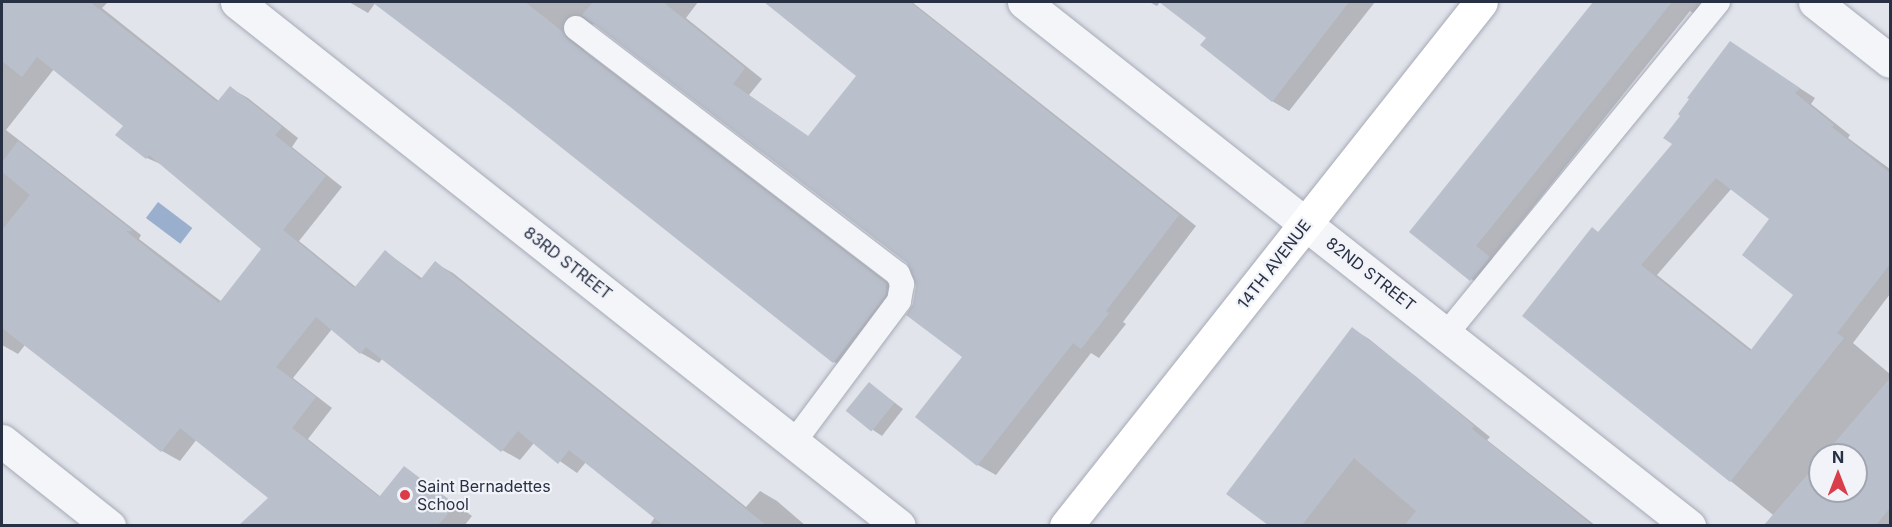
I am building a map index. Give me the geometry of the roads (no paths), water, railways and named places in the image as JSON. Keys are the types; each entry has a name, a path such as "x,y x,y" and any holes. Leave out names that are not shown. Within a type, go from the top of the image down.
{"main road":[{"name":"14TH AVENUE","path":"1066,525 1481,2"}],"street":[{"name":"83RD STREET","path":"237,2 899,525"},
{"name":"82ND STREET","path":"1024,2 1448,333 1689,525"},
{"path":"1815,2 1890,61"},
{"path":"2,441 109,525"}],"lane":[{"path":"1448,333 1718,2"},
{"path":"576,28 898,274 902,284 899,301 794,442"}],"water":[{"path":"158,202 192,228 180,244 146,218"}],"place":[{"name":"Saint Bernadettes School","path":"405,495"}]}
